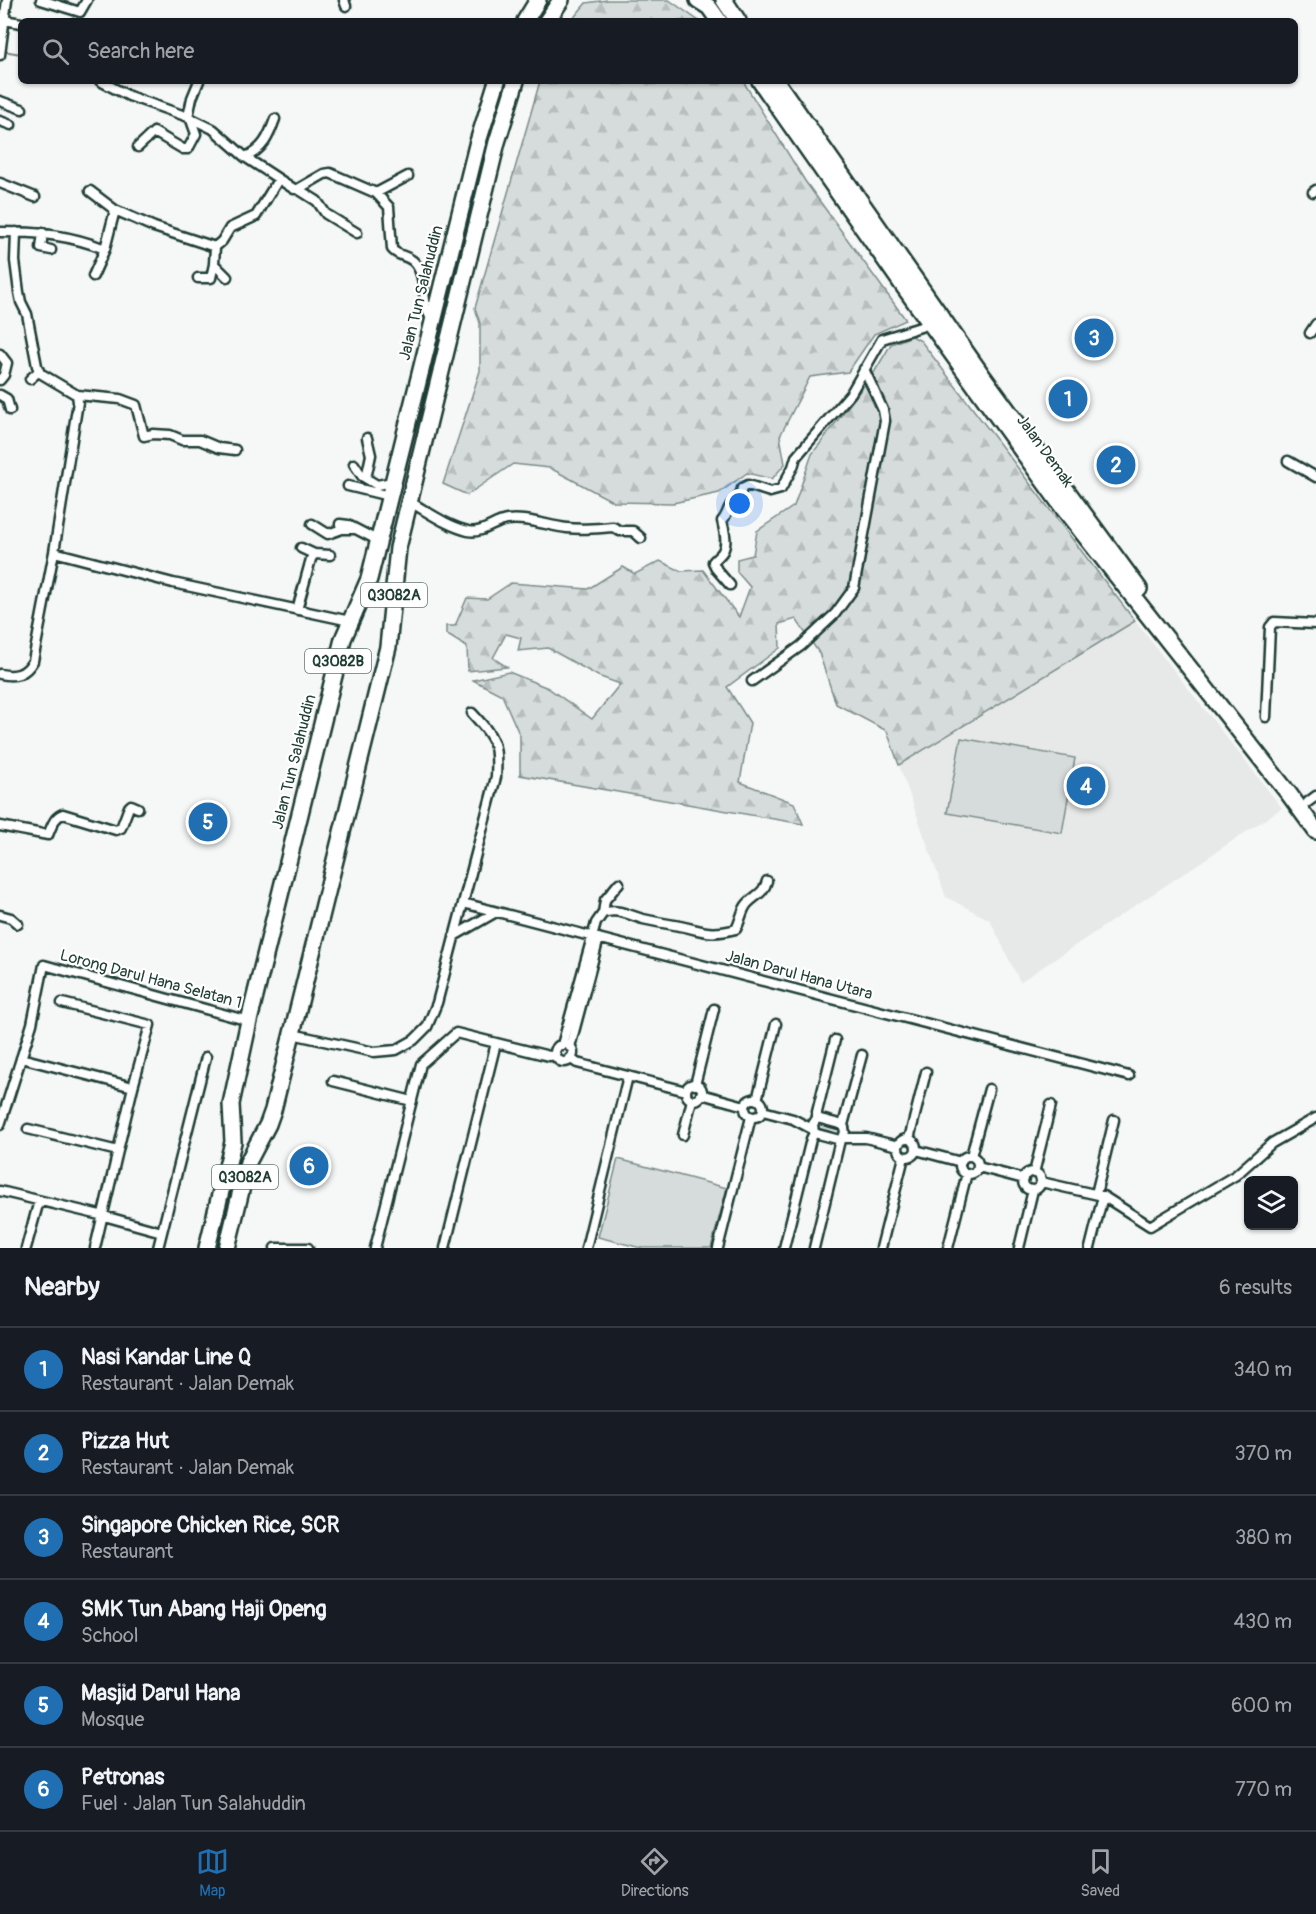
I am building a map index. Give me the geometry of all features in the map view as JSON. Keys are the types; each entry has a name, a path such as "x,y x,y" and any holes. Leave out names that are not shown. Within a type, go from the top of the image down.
{"highway":[{"path":"527,18 538,0"},
{"path":"549,18 561,0"},
{"path":"698,0 709,7 717,18"},
{"path":"724,0 736,18"},
{"name":"Jalan Tun Salahuddin","path":"207,1248 233,1142 231,1104 249,1022 343,639 369,579 477,145 496,84"},
{"name":"Q3082A","path":"227,1248 248,1162 273,1110 388,647 398,548 497,142 515,84"},
{"name":"Jalan Demak","path":"762,84 930,324 1064,509 1290,794 1316,831"},
{"name":"Jalan Demak","path":"778,84 984,378 1154,608 1313,804"}],"street":[{"path":"0,55 7,0"},
{"path":"41,0 80,12 87,0"},
{"path":"4,20 18,22"},
{"path":"106,84 129,96 190,118 213,129 245,157 278,180 317,201 326,214 357,233"},
{"path":"138,147 154,132 183,149 188,149 196,135 190,118 192,98 198,84"},
{"path":"0,101 22,109"},
{"path":"245,157 259,150 275,119"},
{"path":"0,121 11,125"},
{"path":"298,189 330,173 376,193 389,207 392,249 394,253 412,260 417,267 422,280 426,308 433,322"},
{"path":"376,193 408,176"},
{"path":"214,247 222,241 230,228 256,216 278,180"},
{"path":"0,183 36,197"},
{"path":"90,191 115,210 154,227 214,247"},
{"path":"93,276 105,249 115,210"},
{"path":"0,232 43,233 86,241 105,249"},
{"path":"16,232 15,261 18,292 27,314 39,371 77,395 120,399 136,405 144,436 170,435 182,440 200,440 219,448 235,450"},
{"path":"43,233 41,248 51,250"},
{"path":"198,278 211,278 214,247"},
{"path":"214,264 227,277"},
{"path":"730,585 713,562 723,552 725,538 722,521 730,506 740,497 745,486 753,486 770,492 781,489 796,457 851,393 882,339 930,324"},
{"path":"1310,333 1316,324"},
{"path":"0,354 7,363 0,380"},
{"path":"752,681 801,646 835,614 854,588 885,421 884,410 864,369"},
{"path":"30,379 39,371"},
{"path":"0,395 7,399 10,410"},
{"path":"0,674 20,675 33,661 54,552 78,402 77,395"},
{"path":"366,478 371,456 367,438"},
{"path":"1288,461 1316,477"},
{"path":"354,464 359,473 366,478 390,489"},
{"path":"348,486 390,489"},
{"path":"410,502 446,522 474,532 485,530 506,520 519,520 570,529 613,527 620,531 633,531 641,538"},
{"path":"312,524 328,534 342,529 354,529"},
{"path":"340,524 348,525 379,541"},
{"path":"301,548 314,554 330,555"},
{"path":"54,552 173,583 350,621"},
{"path":"297,610 314,554"},
{"path":"1266,717 1270,627 1274,622 1316,624"},
{"path":"292,1034 374,1052 396,1050 414,1040 427,1027 437,1004 496,777 497,754 491,734 472,713"},
{"path":"0,826 48,835 55,820 63,814 116,830 121,828 129,807 131,805 138,808"},
{"path":"603,913 619,911 699,932 728,931 736,929 743,910 765,889 767,881"},
{"path":"566,1046 595,937 596,923 603,913 605,900 619,883"},
{"name":"Jalan Darul Hana Utara","path":"463,903 1129,1076"},
{"path":"454,936 496,912"},
{"path":"0,915 11,918 18,924"},
{"name":"Lorong Darul Hana Selatan 1","path":"21,1058 32,1024 44,965 249,1022"},
{"path":"62,1004 150,1025 95,1248"},
{"path":"695,1085 714,1009"},
{"path":"757,1100 776,1024"},
{"path":"375,1248 421,1064 456,1033 549,1056 556,1055"},
{"path":"784,1248 835,1040"},
{"path":"445,1248 496,1043"},
{"path":"556,1055 557,1048 566,1046"},
{"path":"566,1046 572,1052 570,1058"},
{"path":"556,1055 562,1061 570,1058"},
{"path":"814,1248 862,1055"},
{"path":"158,1248 206,1057"},
{"path":"0,1125 21,1058 133,1087"},
{"path":"570,1058 578,1063 686,1091"},
{"path":"909,1140 926,1072"},
{"path":"586,1248 628,1076"},
{"path":"333,1082 412,1101"},
{"path":"686,1091 689,1086 695,1085 700,1089 701,1094"},
{"path":"971,1156 988,1089"},
{"path":"686,1091 692,1100"},
{"path":"692,1100 697,1100 701,1094"},
{"path":"701,1094 745,1106"},
{"path":"683,1135 692,1100"},
{"path":"750,1100 757,1100 762,1105 763,1111 759,1116 751,1117 746,1113 745,1106 750,1100"},
{"path":"1034,1173 1051,1106"},
{"path":"763,1111 814,1125 841,1139 866,1138"},
{"path":"718,1248 751,1117"},
{"path":"1041,1182 1100,1195 1150,1226 1236,1175 1272,1143 1316,1118"},
{"path":"1090,1248 1114,1120"},
{"path":"814,1125 844,1127 866,1138 898,1146"},
{"path":"28,1129 118,1151"},
{"path":"909,1140 915,1144 916,1150 910,1157 904,1157 898,1151 898,1146 902,1141 909,1140"},
{"path":"916,1150 961,1162"},
{"path":"971,1156 964,1158 961,1162 962,1170 972,1173 978,1167"},
{"path":"971,1156 977,1161 978,1167"},
{"path":"881,1248 904,1157"},
{"path":"978,1167 1024,1179"},
{"path":"948,1248 967,1173"},
{"path":"1034,1173 1039,1175 1041,1182 1038,1188 1033,1190 1025,1186 1024,1179 1028,1174 1034,1173"},
{"path":"1019,1248 1033,1190"},
{"path":"0,1191 162,1232"},
{"path":"26,1248 39,1201"},
{"path":"275,1248 306,1248"}],"shaded area":[{"path":"1135,621 1282,808 1020,982 990,920 946,897 899,765"}],"green space":[{"path":"607,0 669,0 695,18 574,18 586,3"},
{"path":"539,84 745,84 805,181 906,320 874,334 848,372 810,377 780,436 785,464 772,479 747,473 719,493 673,503 614,502 550,468 513,464 467,495 443,484 480,371 480,323 475,308"},
{"path":"912,336 921,341 1135,621 899,765 887,731 836,704 819,653 796,619 779,624 780,648 727,687 750,723 740,782 794,803 803,824 520,775 520,736 502,695 473,680 509,672 548,688 592,719 620,684 598,676 548,648 518,651 521,638 506,634 493,658 507,667 468,671 467,647 446,634 446,626 455,626 467,598 487,599 511,583 588,589 623,567 635,574 660,561 681,571 703,570 739,617 750,587 737,572 737,559 753,555 757,531 794,506 812,454 875,371 891,344"},
{"path":"961,738 1075,758 1062,833 947,813"},
{"path":"818,1122 840,1126 842,1132 839,1136 817,1131 815,1125"},
{"path":"618,1159 727,1188 711,1248 641,1248 598,1237"}],"waterway":[{"path":"3,51 18,54"}],"place":[{"name":"Singapore Chicken Rice, SCR","path":"1094,338"},
{"name":"Nasi Kandar Line Q","path":"1068,399"},
{"name":"Pizza Hut","path":"1116,465"},
{"name":"SMK Tun Abang Haji Openg","path":"1086,786"},
{"name":"Masjid Darul Hana","path":"208,822"},
{"name":"Petronas","path":"309,1166"}]}
